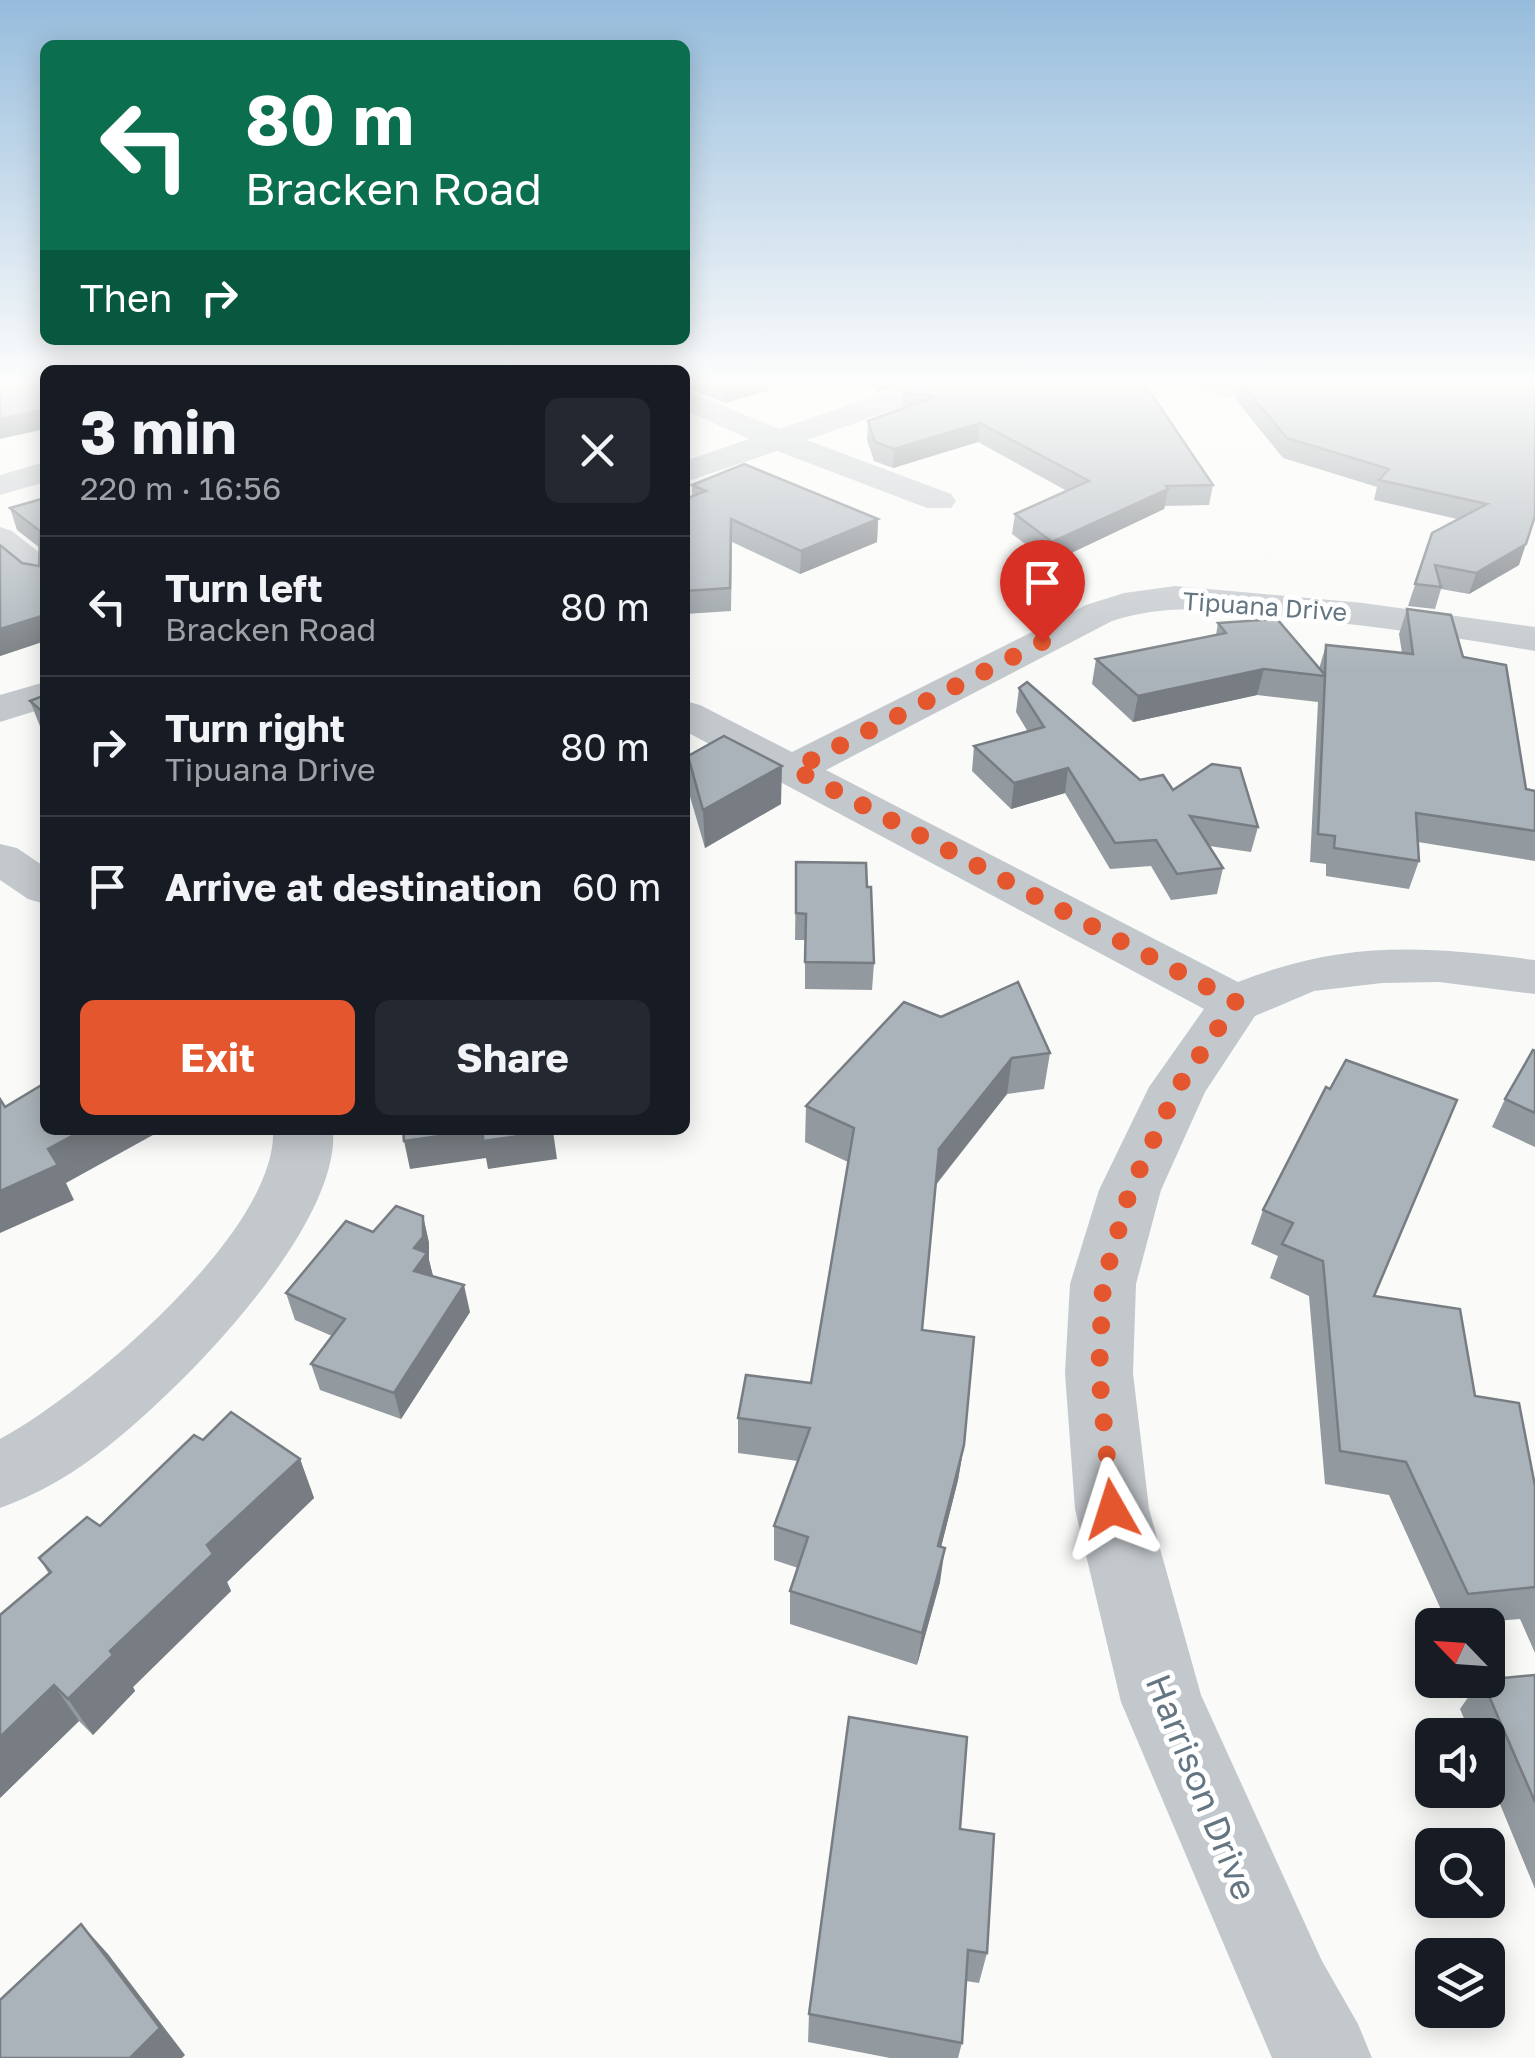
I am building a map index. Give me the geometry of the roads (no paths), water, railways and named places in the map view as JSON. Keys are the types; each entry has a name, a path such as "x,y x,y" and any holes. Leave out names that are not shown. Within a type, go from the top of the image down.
{"street":[{"path":"881,479 939,501"},
{"path":"0,538 40,571"},
{"name":"Tipuana Drive","path":"794,769 1083,621 1137,602 1201,598 1388,616 1535,639"},
{"path":"0,709 40,696"},
{"path":"690,717 1236,1002 1305,976 1382,966 1439,965 1535,978"},
{"path":"0,858 40,886"},
{"name":"Harrison Drive","path":"1236,1002 1178,1087 1130,1190 1103,1284 1099,1373 1112,1509 1162,1702 1289,1994 1324,2058"},
{"path":"0,1476 76,1431 176,1342 266,1233 299,1176 305,1135"}]}
